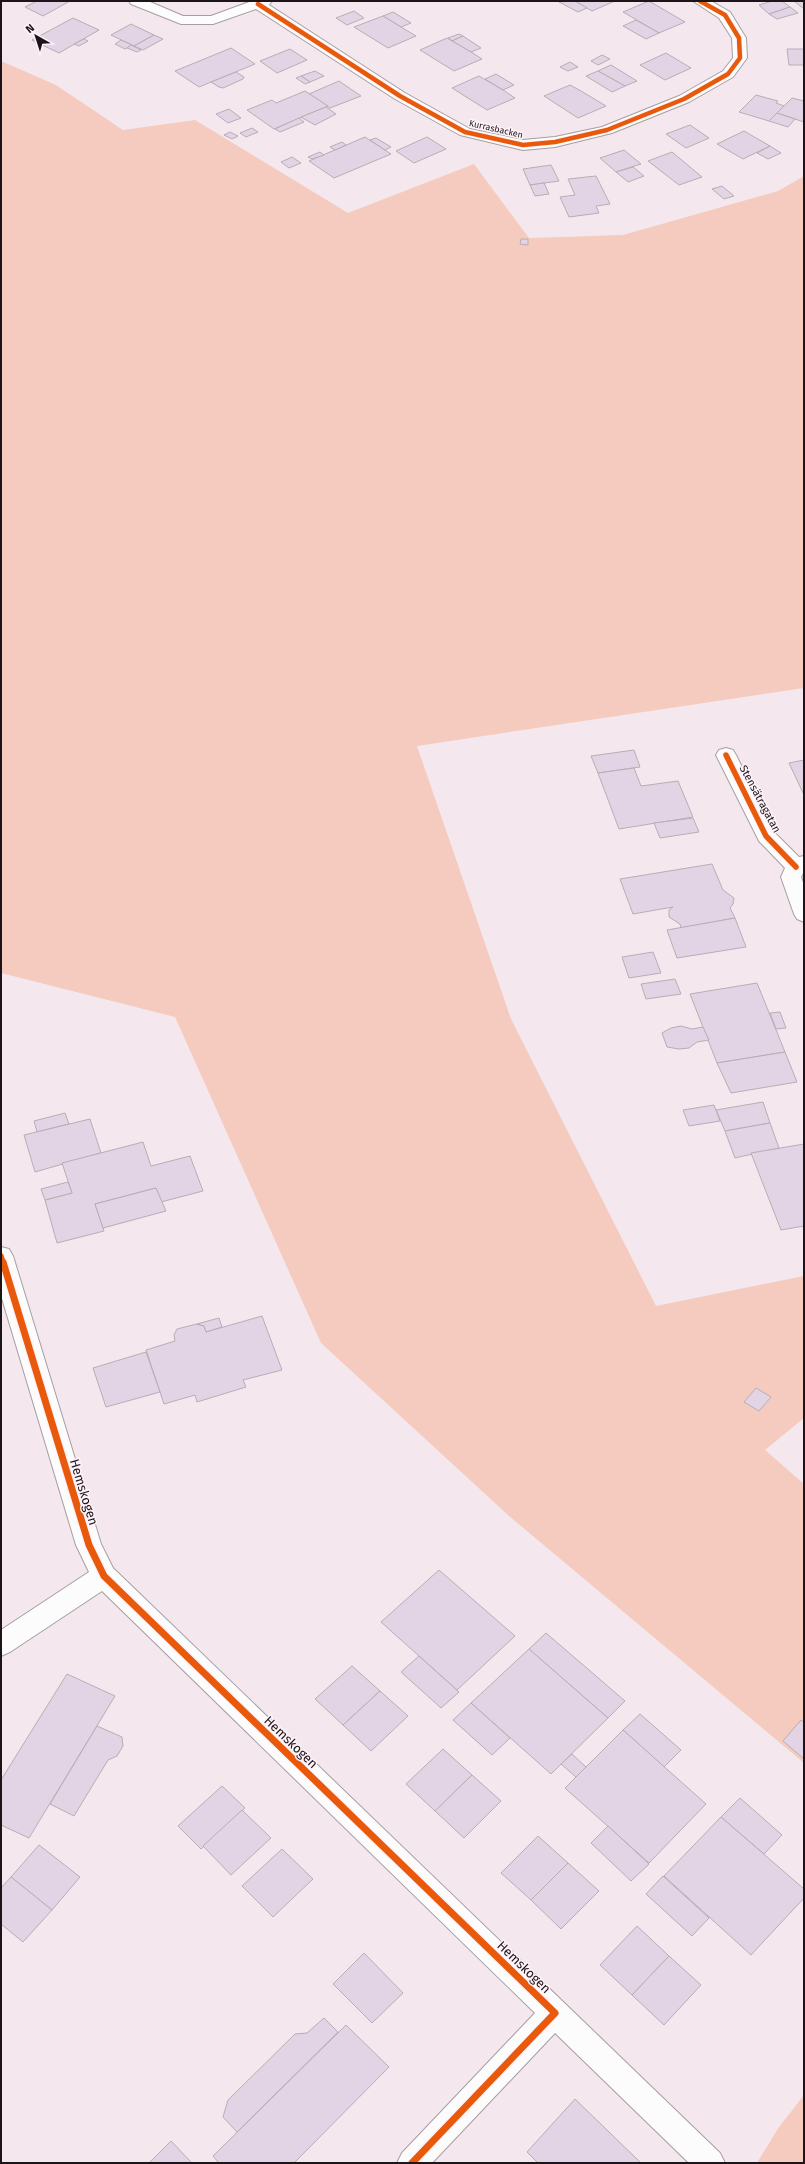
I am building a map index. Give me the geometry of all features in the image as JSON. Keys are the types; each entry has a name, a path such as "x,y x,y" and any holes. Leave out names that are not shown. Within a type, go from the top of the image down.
{"street":[{"name":"Kurrasbacken","path":"136,1 181,20 213,20 261,3 400,96 465,132 523,145 555,142 607,130 684,99 728,74 740,58 739,38 725,15 700,1"},
{"name":"Stensätragatan","path":"726,755 766,836 800,865"},
{"path":"800,865 791,877 801,907"},
{"name":"Hemskogen","path":"1,1256 89,1545 104,1576 710,2163"},
{"path":"1,1644 104,1576"},
{"path":"412,2163 555,2013"}],"shaded area":[{"path":"1,61 56,85 123,130 195,120 348,213 474,164 529,238 623,235 778,191 804,176 804,688 417,746 511,1019 656,1306 804,1276 804,1418 765,1450 804,1484 804,1763 509,1516 321,1343 175,1017 1,973"},
{"path":"804,2095 804,2163 757,2163 779,2127"}],"building":[{"path":"37,1 70,1 43,16 25,7"},
{"path":"575,1 615,1 592,11"},
{"path":"575,1 587,8 578,12 559,2"},
{"path":"649,1 685,22 659,33 623,12"},
{"path":"772,1 782,1 790,7 769,14 759,5"},
{"path":"794,1 804,1 804,9"},
{"path":"790,7 798,13 777,19 769,14"},
{"path":"354,11 364,18 347,25 336,18"},
{"path":"393,12 411,23 401,27 383,16"},
{"path":"383,16 416,36 388,48 354,27"},
{"path":"73,18 99,30 59,53 32,40"},
{"path":"636,20 659,33 646,39 623,26"},
{"path":"131,24 154,35 134,46 111,35"},
{"path":"459,34 463,36 452,41 448,38"},
{"path":"154,35 163,39 143,50 134,46"},
{"path":"463,36 481,48 471,52 452,41"},
{"path":"447,38 482,59 454,71 420,50"},
{"path":"84,39 88,41 79,46 74,44"},
{"path":"121,40 132,45 125,49 115,44"},
{"path":"131,45 141,50 137,52 127,48"},
{"path":"231,48 255,64 199,87 175,71"},
{"path":"290,49 307,60 277,73 260,61"},
{"path":"787,49 804,49 804,65 789,65"},
{"path":"666,53 691,68 665,80 640,65"},
{"path":"602,55 610,59 598,65 591,61"},
{"path":"570,62 578,67 568,71 560,67"},
{"path":"611,65 637,81 625,86 598,71"},
{"path":"315,71 324,76 310,82 301,76"},
{"path":"598,71 625,86 612,92 586,76"},
{"path":"236,72 244,77 243,79 223,88 211,82"},
{"path":"496,74 514,85 503,90 485,79"},
{"path":"301,76 310,82 305,84 296,78"},
{"path":"479,76 515,98 487,110 452,88"},
{"path":"339,81 361,96 330,108 309,94"},
{"path":"570,85 606,106 578,118 544,96"},
{"path":"305,91 328,106 274,129 247,110 272,100 276,103"},
{"path":"756,95 778,101 776,103 784,106 769,121 739,112"},
{"path":"792,98 804,101 804,122 777,113"},
{"path":"326,107 336,114 315,125 301,117"},
{"path":"229,109 241,118 228,123 216,114"},
{"path":"777,113 795,119 788,127 769,121"},
{"path":"299,118 304,122 280,132 275,129"},
{"path":"690,125 709,138 686,148 666,134"},
{"path":"252,128 258,132 246,137 240,133"},
{"path":"744,131 770,146 743,159 717,144"},
{"path":"230,132 238,136 232,139 224,135"},
{"path":"365,137 391,154 334,178 309,161"},
{"path":"427,137 446,149 414,163 396,151"},
{"path":"376,138 391,147 385,150 370,140"},
{"path":"342,142 346,145 335,150 330,147"},
{"path":"770,146 781,153 768,159 757,153"},
{"path":"624,150 641,164 616,172 600,158"},
{"path":"320,152 324,155 312,159 308,157"},
{"path":"672,152 702,177 679,185 648,161"},
{"path":"292,157 301,163 289,168 281,162"},
{"path":"551,165 559,181 530,185 523,169"},
{"path":"633,167 644,176 628,182 616,172"},
{"path":"596,176 610,204 596,206 599,213 569,217 560,197 575,195 568,179"},
{"path":"544,183 549,194 535,196 530,185"},
{"path":"722,186 734,196 724,199 712,189"},
{"path":"521,239 528,239 528,245 520,244"},
{"path":"634,750 640,767 598,773 591,756"},
{"path":"804,760 804,795 789,763"},
{"path":"634,768 641,786 678,781 693,817 619,829 598,773"},
{"path":"693,818 699,832 660,838 654,823"},
{"path":"712,864 723,890 734,898 733,904 730,908 735,918 681,928 680,924 669,917 669,910 673,907 633,914 620,879"},
{"path":"735,918 746,947 677,958 667,930"},
{"path":"653,952 661,973 629,978 622,957"},
{"path":"675,979 681,994 646,999 641,984"},
{"path":"757,983 785,1052 717,1063 690,994"},
{"path":"780,1012 786,1028 776,1029 770,1013"},
{"path":"681,1026 692,1029 703,1027 709,1040 697,1042 689,1048 679,1049 667,1047 662,1033 671,1028"},
{"path":"785,1052 797,1082 731,1093 717,1063"},
{"path":"763,1102 770,1123 725,1131 716,1110"},
{"path":"714,1105 720,1121 689,1126 683,1110"},
{"path":"65,1113 69,1124 37,1132 34,1121"},
{"path":"90,1119 101,1153 35,1172 24,1135"},
{"path":"770,1123 779,1148 735,1158 725,1131"},
{"path":"143,1142 151,1166 190,1156 203,1191 161,1202 156,1188 95,1204 104,1231 57,1243 45,1200 72,1193 62,1163"},
{"path":"804,1144 804,1226 781,1230 751,1153"},
{"path":"68,1182 72,1193 45,1200 41,1189"},
{"path":"156,1188 166,1211 103,1228 95,1204"},
{"path":"262,1316 282,1370 243,1380 246,1387 197,1402 195,1395 164,1404 146,1350 175,1341 174,1335 177,1329 197,1324 204,1326 206,1332"},
{"path":"219,1318 222,1327 206,1332 204,1326 197,1324"},
{"path":"146,1352 160,1392 106,1407 93,1368"},
{"path":"756,1388 771,1397 759,1411 744,1402"},
{"path":"439,1570 515,1636 457,1690 381,1622"},
{"path":"546,1633 625,1701 608,1718 529,1649"},
{"path":"529,1649 608,1718 551,1774 471,1703"},
{"path":"419,1656 459,1692 441,1708 401,1672"},
{"path":"352,1666 380,1691 343,1725 315,1699"},
{"path":"67,1674 115,1696 29,1838 1,1825 1,1780"},
{"path":"380,1691 408,1716 371,1751 343,1725"},
{"path":"471,1703 510,1738 492,1755 453,1720"},
{"path":"640,1714 681,1750 664,1767 623,1730"},
{"path":"801,1720 804,1723 804,1759 783,1741"},
{"path":"97,1726 122,1737 123,1746 117,1756 108,1760 74,1816 50,1804"},
{"path":"623,1730 706,1804 649,1863 565,1788"},
{"path":"443,1749 472,1775 435,1811 406,1784"},
{"path":"572,1754 586,1767 576,1777 561,1764"},
{"path":"472,1775 501,1801 464,1838 435,1811"},
{"path":"222,1786 245,1808 201,1849 178,1826"},
{"path":"740,1798 782,1835 764,1854 721,1817"},
{"path":"242,1810 271,1838 231,1875 203,1846"},
{"path":"721,1817 804,1889 804,1898 751,1955 664,1876"},
{"path":"608,1826 649,1864 631,1881 591,1843"},
{"path":"538,1836 568,1863 531,1900 501,1873"},
{"path":"39,1845 80,1877 52,1910 11,1877"},
{"path":"282,1849 313,1879 273,1917 242,1886"},
{"path":"568,1863 599,1891 561,1929 531,1900"},
{"path":"663,1876 709,1918 692,1936 646,1894"},
{"path":"11,1877 52,1910 23,1942 1,1924 1,1888"},
{"path":"637,1926 669,1956 632,1995 600,1965"},
{"path":"364,1953 403,1993 372,2023 333,1984"},
{"path":"669,1956 701,1985 664,2025 632,1995"},
{"path":"324,2018 338,2032 237,2132 223,2117 228,2100 295,2034 307,2033"},
{"path":"346,2025 389,2067 294,2163 219,2163 213,2156"},
{"path":"575,2099 641,2163 538,2163 527,2152"},
{"path":"171,2141 192,2163 149,2163"}],"cycle path":[{"path":"258,4 400,96 465,132 523,145 555,142 607,130 684,99 728,74 740,58 739,38 725,15 700,1"},
{"path":"726,755 766,836 796,867"},
{"path":"1,1256 89,1545 104,1576 555,2013 412,2163"}]}
